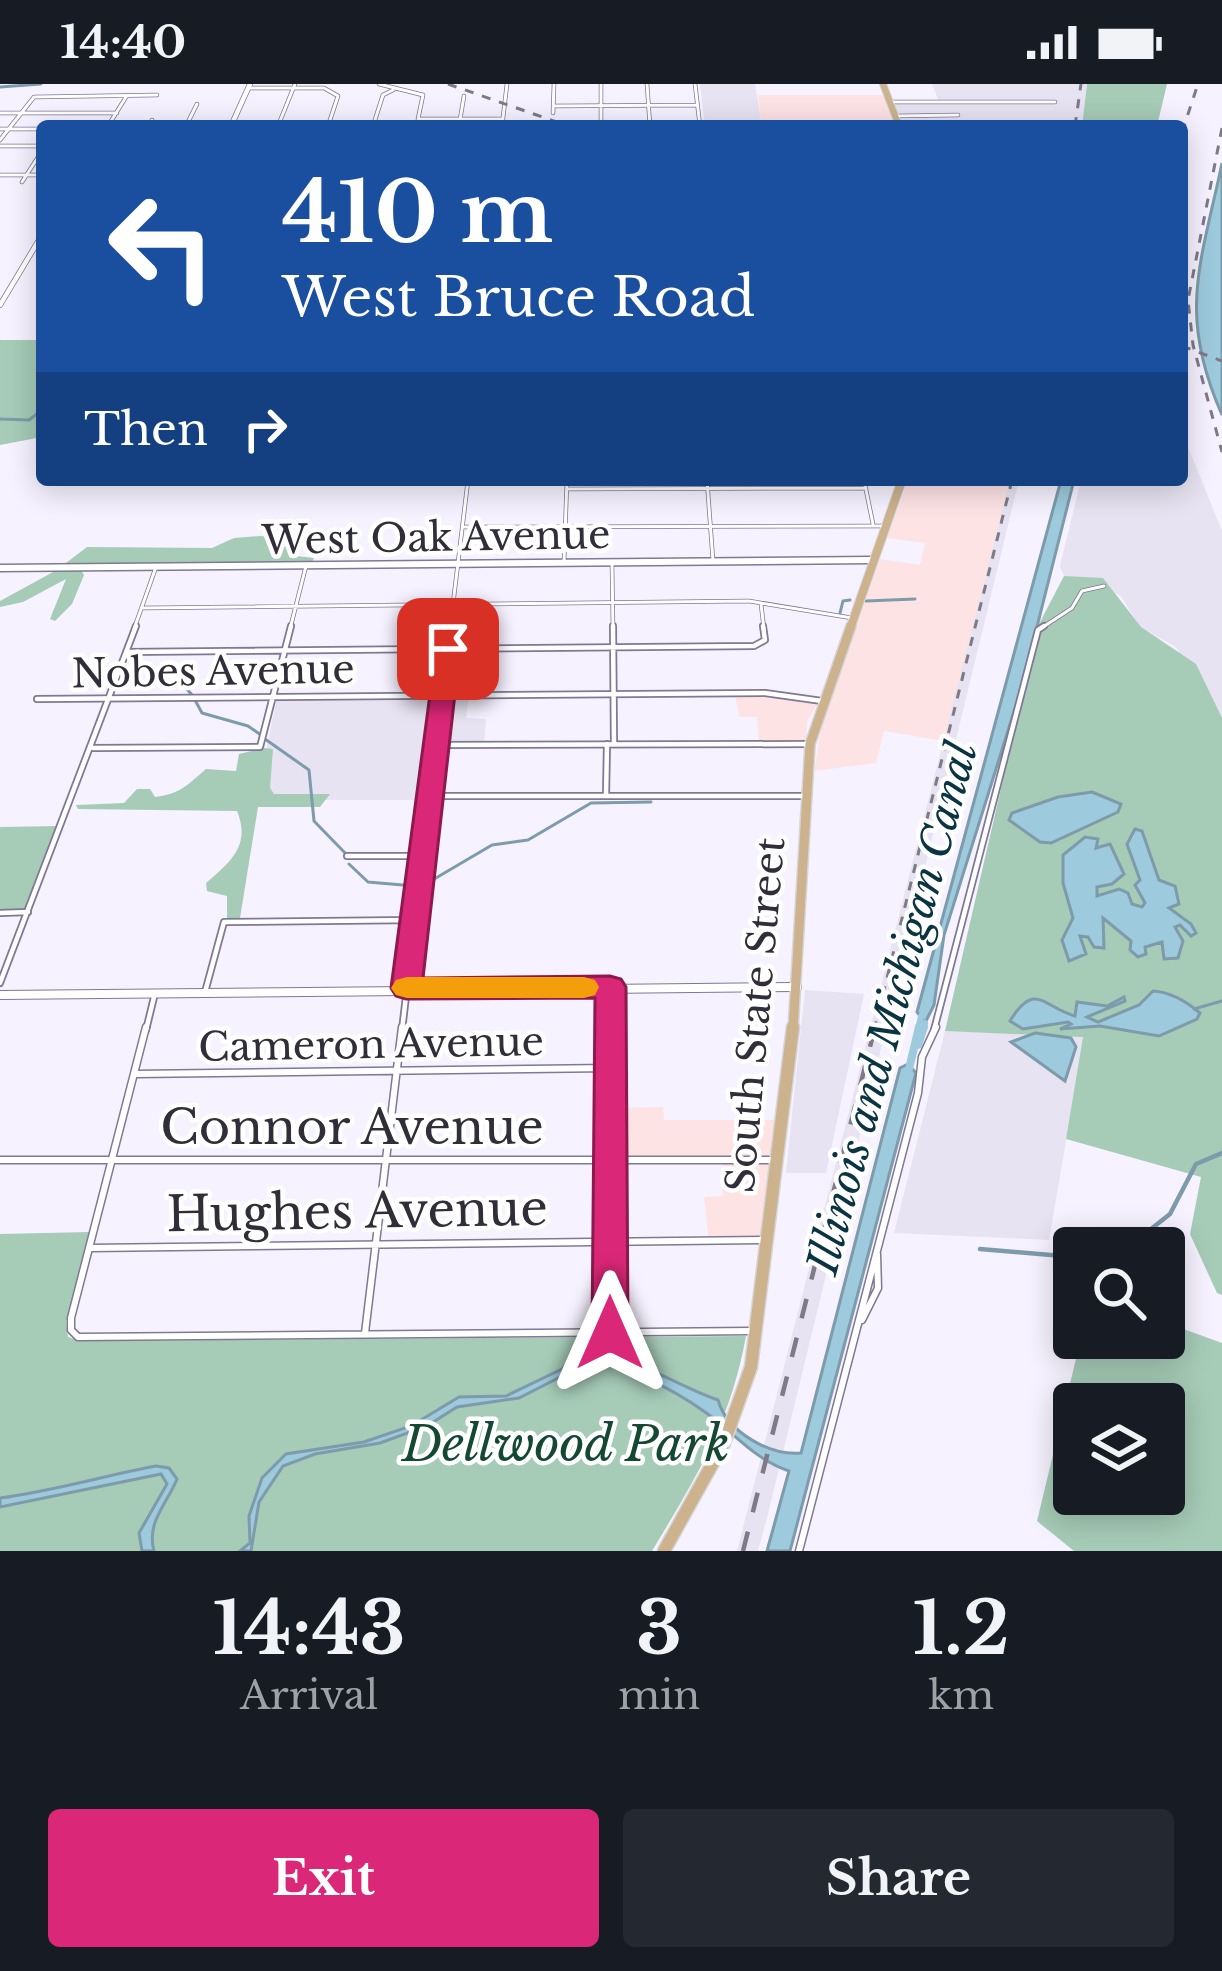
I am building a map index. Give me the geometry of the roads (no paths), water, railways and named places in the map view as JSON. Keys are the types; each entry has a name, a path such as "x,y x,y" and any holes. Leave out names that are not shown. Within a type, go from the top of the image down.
{"main road":[{"path":"883,84 897,120"},
{"name":"South State Street","path":"664,1551 724,1443 758,1331 798,987 810,744 900,486"}],"street":[{"path":"379,84 423,95 418,118 503,118 507,84"},
{"path":"553,113 554,84"},
{"path":"601,84 601,120"},
{"path":"647,84 649,120"},
{"path":"694,84 699,120"},
{"path":"234,120 249,86 295,86 324,88 338,96 330,120"},
{"path":"281,120 295,86"},
{"path":"375,120 383,94 393,90"},
{"path":"36,148 0,143 34,97 157,95"},
{"path":"460,118 464,96"},
{"path":"112,120 126,97"},
{"path":"890,102 1055,103"},
{"path":"189,120 197,104"},
{"path":"553,106 697,105"},
{"path":"0,113 117,112"},
{"path":"896,116 958,115"},
{"path":"0,129 36,129"},
{"path":"22,182 36,159"},
{"path":"0,175 36,175"},
{"path":"0,305 36,246"},
{"path":"365,1334 467,486"},
{"path":"564,562 567,486"},
{"path":"708,486 712,561"},
{"path":"567,490 802,486"},
{"path":"865,486 873,524"},
{"path":"463,527 886,526"},
{"name":"West Oak Avenue","path":"0,568 873,560"},
{"path":"606,796 613,694 612,562"},
{"path":"94,748 260,747 306,565"},
{"path":"0,983 94,748 156,567"},
{"path":"799,1551 862,1320 882,1273 877,1254 918,1093 922,1057 936,1025 965,921 1038,630 1072,608 1082,591 1104,586"},
{"path":"142,608 761,602 852,618"},
{"path":"126,652 762,644 761,602"},
{"name":"Nobes Avenue","path":"37,699 765,693 822,701"},
{"path":"436,745 810,744"},
{"path":"430,796 805,796"},
{"path":"347,856 423,856"},
{"path":"0,913 28,912"},
{"path":"206,992 224,922 415,920"},
{"path":"610,987 610,1333"},
{"path":"0,995 798,987"},
{"path":"155,993 70,1318 74,1334 758,1331"},
{"name":"Cameron Avenue","path":"133,1074 610,1068"},
{"name":"Connor Avenue","path":"0,1160 777,1160"},
{"name":"Hughes Avenue","path":"90,1248 768,1240"}],"water":[{"path":"1222,163 1222,415 1200,347 1197,289"},
{"path":"1059,486 1072,486 1022,686 944,935 934,1005 925,1023 917,1012"},
{"path":"1092,792 1121,804 1118,812 1051,843 1040,842 1009,820 1012,813 1058,797"},
{"path":"1135,829 1142,831 1159,880 1175,886 1179,904 1169,908 1196,933 1191,936 1180,925 1175,927 1183,941 1178,958 1164,959 1162,942 1145,947 1146,954 1138,957 1130,950 1131,941 1103,918 1104,948 1080,936 1086,954 1069,961 1062,940 1073,918 1063,883 1063,855 1085,837 1098,839 1096,848 1110,844 1124,874 1112,884 1097,887 1097,896 1119,889 1128,893 1132,904 1142,907 1145,903 1135,885 1140,880 1127,844"},
{"path":"1153,991 1190,1005 1200,1013 1197,1019 1159,1036 1100,1026 1060,1029 1071,1024 1068,1022 1023,1029 1010,1021 1033,999 1075,1016 1077,1002 1107,1006 1124,997 1125,1001 1087,1017 1098,1022 1139,1005"},
{"path":"1035,1033 1071,1038 1076,1047 1065,1081 1011,1042"},
{"path":"908,1064 916,1073 790,1551 767,1551 789,1471 764,1459 705,1412 662,1386 615,1366 583,1359 566,1374 519,1398 457,1407 427,1426 380,1443 315,1454 283,1466 259,1502 251,1551 240,1551 250,1543 249,1516 262,1478 286,1454 364,1442 411,1426 459,1397 506,1396 562,1369 583,1352 636,1364 718,1400 730,1422 751,1440 801,1453 900,1068"},
{"path":"156,1466 169,1468 177,1479 155,1522 154,1551 142,1551 139,1533 167,1484 161,1474 0,1507 0,1498"}],"waterway":[{"path":"0,87 41,84"},
{"path":"0,419 29,420 36,415"},
{"path":"866,601 915,599"},
{"path":"840,613 843,601 850,600"},
{"path":"151,673 175,675 192,695"},
{"path":"195,700 202,713 248,726 261,735"},
{"path":"265,739 309,770 314,821 347,855"},
{"path":"424,885 492,845 528,840 591,803 651,802"},
{"path":"349,864 368,882 414,886"},
{"path":"1194,1009 1222,1001"},
{"name":"Illinois and Michigan Canal","path":"918,1030 921,1016"},
{"path":"923,1030 925,1023"},
{"name":"Illinois and Michigan Canal","path":"908,1073 919,1027"},
{"path":"918,1045 923,1030"},
{"path":"1154,1227 1170,1214 1196,1164 1222,1153"},
{"path":"980,1249 1053,1255"}],"railway":[{"path":"448,84 551,120"},
{"path":"1076,120 1081,84"},
{"path":"1186,120 1198,84"},
{"path":"1195,351 1188,300 1222,128"},
{"path":"1188,348 1195,351"},
{"path":"1195,351 1222,361"},
{"path":"1195,351 1222,452"},
{"path":"874,1030 1010,486"},
{"path":"743,1551 875,1027"}],"park label":[{"name":"Dellwood Park","path":"566,1444"}]}
